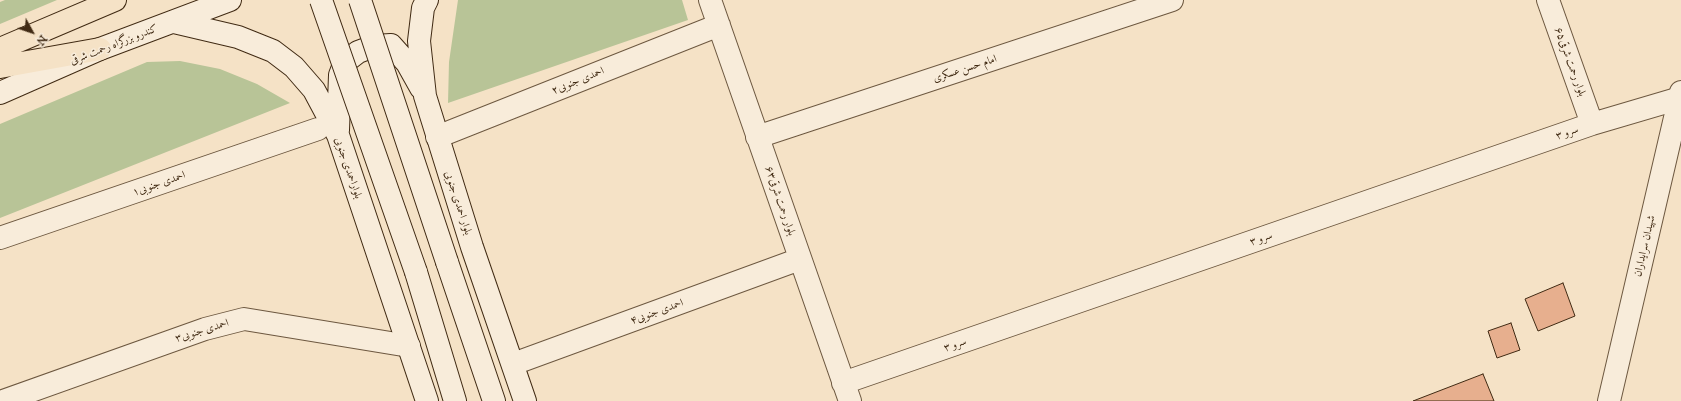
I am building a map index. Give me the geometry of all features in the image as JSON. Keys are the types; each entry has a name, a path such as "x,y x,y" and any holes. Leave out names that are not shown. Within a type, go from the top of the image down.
{"highway":[{"path":"0,49 115,0"},
{"path":"0,67 100,49"}],"street":[{"name":"کندرو بزرگراه رحمت شرقی","path":"0,93 100,49 230,0"},
{"path":"321,0 416,272 455,401"},
{"path":"360,0 494,401"},
{"name":"بلوار احمدی جنوبی","path":"427,0 423,8 419,41 425,96 472,247 525,401"},
{"name":"بلوار رحمت شرقی۶۳","path":"710,0 846,392"},
{"name":"امام حسن عسکری","path":"757,137 1172,0"},
{"name":"بلوار رحمت شرقی۶۵","path":"1548,0 1592,124"},
{"name":"بلواراحمدی جنوبی","path":"174,22 238,36 273,51 294,67 314,90 328,132 409,346 428,401"},
{"name":"احمدی جنوبی۲","path":"437,137 718,25"},
{"path":"328,132 340,75 346,62 358,52 374,46 390,45 407,63 425,96"},
{"name":"سرو ۳","path":"846,392 1592,124 1680,95"},
{"name":"شهیدان سرایداران","path":"1609,401 1680,95"},
{"name":"احمدی جنوبی۱","path":"0,238 328,132"},
{"name":"احمدی جنوبی۴","path":"513,364 800,259"},
{"name":"احمدی جنوبی۳","path":"3,401 205,329 244,320 409,346"}],"green space":[{"path":"5,0 57,0 0,24 0,2"},
{"path":"458,0 682,0 688,20 448,103 449,62"},
{"path":"180,61 220,69 257,84 290,103 0,218 0,124 147,62"}],"building":[{"path":"1563,283 1575,316 1538,331 1525,299"},
{"path":"1511,323 1520,350 1497,358 1488,331"},
{"path":"1483,374 1494,401 1413,401"}]}
